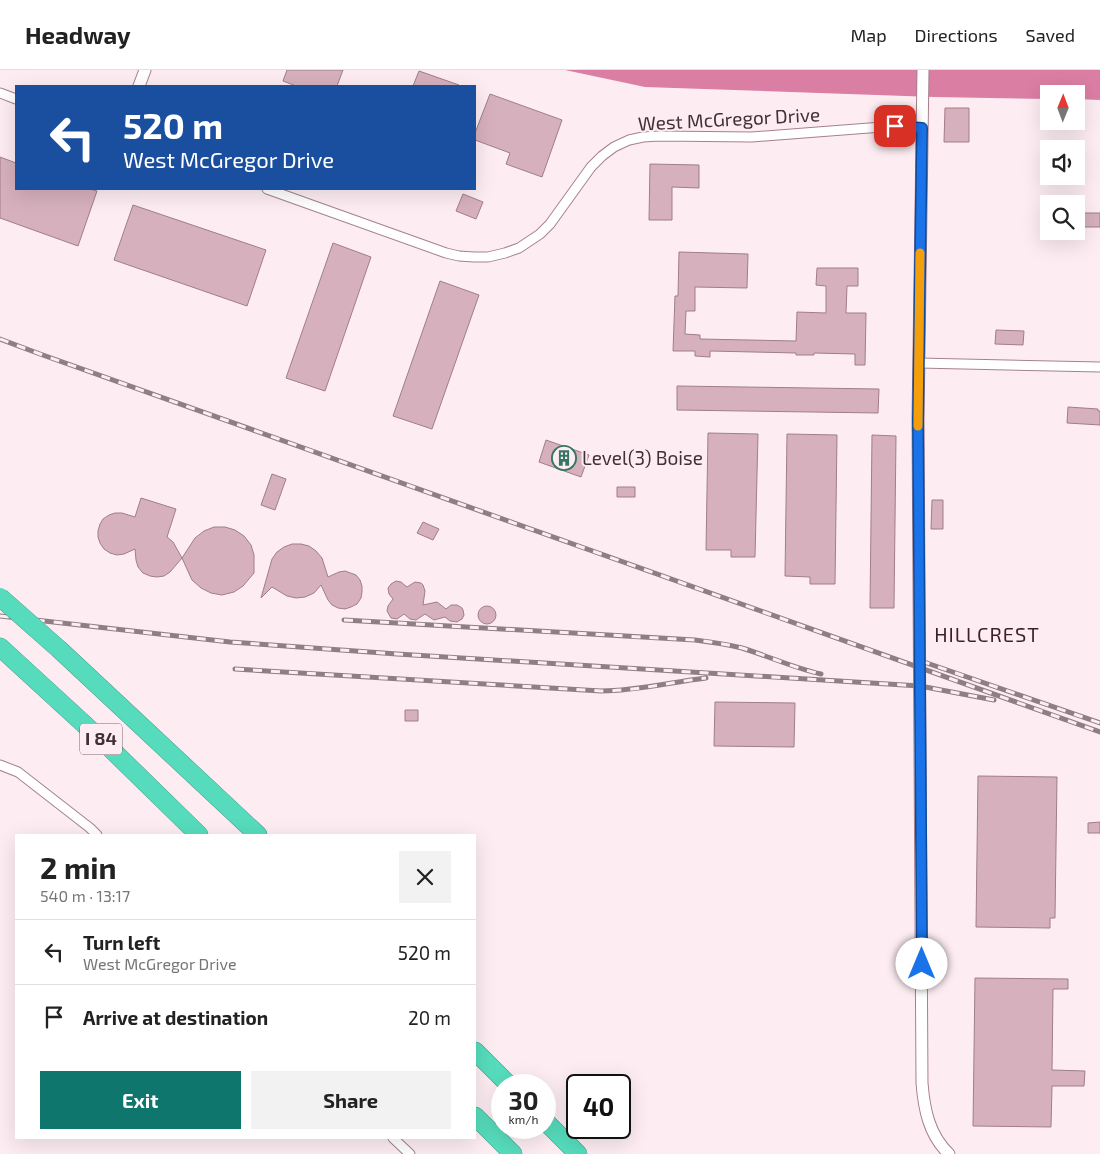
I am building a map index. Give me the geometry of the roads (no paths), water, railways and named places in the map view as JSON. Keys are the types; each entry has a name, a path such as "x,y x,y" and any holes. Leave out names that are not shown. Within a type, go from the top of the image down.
{"highway":[{"name":"I 84","path":"0,597 60,650 257,834"},
{"name":"I 84","path":"0,647 109,747 198,834"},
{"path":"476,1052 498,1074"},
{"path":"476,1117 512,1154"},
{"path":"556,1132 578,1154"}],"street":[{"path":"139,85 145,70"},
{"path":"923,70 919,363 922,1083 924,1105 930,1128 942,1147 949,1154"},
{"path":"0,93 15,99"},
{"name":"West McGregor Drive","path":"270,190 446,253 474,258 488,257 519,248 540,234 550,224 591,167 614,147 629,140 659,136 752,137 895,126 922,128"},
{"path":"919,363 1100,367"},
{"path":"0,765 18,772 96,834"},
{"path":"395,1139 410,1154"}],"railway":[{"path":"0,339 1100,732"},
{"path":"0,616 230,642 920,686 994,700"},
{"path":"344,620 695,640 742,648 801,669 821,674"},
{"path":"921,661 1100,723"},
{"path":"235,669 601,691 641,688 706,678"}],"place":[{"name":"Level(3) Boise","path":"564,458"}],"district":[{"name":"HILLCREST","path":"987,635"}]}
